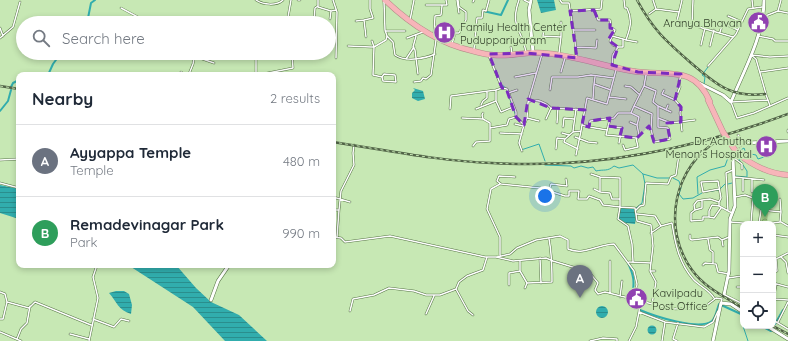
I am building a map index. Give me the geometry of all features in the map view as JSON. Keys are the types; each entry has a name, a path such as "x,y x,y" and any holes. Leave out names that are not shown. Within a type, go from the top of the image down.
{"highway":[{"path":"385,0 409,21 424,31 435,37 474,52 495,56 526,52 542,52 614,66 630,71 682,74 701,86 706,93 735,155 772,173 788,175"},
{"path":"694,81 710,102"},
{"path":"706,93 707,90 711,89"}],"street":[{"path":"256,0 261,3 272,4 280,3 283,0"},
{"path":"288,0 291,0 288,16"},
{"path":"314,16 314,8 318,6 318,0"},
{"path":"333,0 335,1 336,10 336,58"},
{"path":"356,21 373,18 370,9 370,0"},
{"path":"385,0 385,32 392,42 395,55 405,59 435,54"},
{"path":"409,21 414,0"},
{"path":"426,5 447,5 446,0"},
{"path":"458,0 459,13"},
{"path":"452,44 454,33 459,33 466,20 466,12 460,7 458,0"},
{"path":"474,52 478,18 482,18 482,10 486,11 489,0"},
{"path":"519,0 515,14 516,26 525,45 526,52"},
{"path":"524,0 530,2 533,52"},
{"path":"560,0 561,2 569,3 576,46 576,58"},
{"path":"570,11 601,9 602,0"},
{"path":"624,0 625,8 627,8 630,15 631,27 626,40"},
{"path":"653,0 656,9"},
{"path":"682,0 677,21 714,30 733,37"},
{"path":"692,25 693,0"},
{"path":"752,0 753,8"},
{"path":"730,102 752,55 763,17 764,0"},
{"path":"778,11 781,0"},
{"path":"16,16 20,2"},
{"path":"318,6 331,11 336,10"},
{"path":"414,82 421,81 423,78 426,79 431,75 433,69 431,63 435,54 435,16 441,15 442,6"},
{"path":"708,66 738,30 748,9 764,7"},
{"path":"121,8 135,16"},
{"path":"649,14 656,9 680,12"},
{"path":"594,10 598,20 610,20 611,28 615,30 611,43 618,47 624,47 623,39"},
{"path":"330,16 331,11"},
{"path":"763,17 778,11 788,14"},
{"path":"0,38 13,27 16,16"},
{"path":"728,16 742,22"},
{"path":"364,20 366,37"},
{"path":"559,55 561,22"},
{"path":"720,32 723,23 738,30"},
{"path":"543,40 544,26 561,28"},
{"path":"0,28 3,36"},
{"path":"701,45 705,28"},
{"path":"573,30 595,30"},
{"path":"710,46 714,30"},
{"path":"407,38 416,36 424,31"},
{"path":"385,32 405,32"},
{"path":"348,46 374,47 386,40 387,36"},
{"path":"416,36 414,47 418,74"},
{"path":"543,36 561,37"},
{"path":"612,36 637,42"},
{"path":"758,36 773,39 775,41 788,41"},
{"path":"576,46 596,48 597,40"},
{"path":"372,41 374,47 373,75 382,77 383,81 396,82 395,75 384,74 382,77"},
{"path":"405,59 414,47"},
{"path":"511,47 512,54"},
{"path":"576,155 587,98 607,104 614,78 613,55 618,47"},
{"path":"522,150 519,143 527,118 528,102 542,52"},
{"path":"489,54 502,88"},
{"path":"752,55 770,57 788,56"},
{"path":"752,55 756,59 770,106"},
{"path":"561,72 565,56"},
{"path":"189,72 194,60"},
{"path":"204,60 214,64"},
{"path":"256,60 257,72"},
{"path":"272,72 293,68 292,60"},
{"path":"760,72 788,68"},
{"path":"630,113 644,86 646,72"},
{"path":"515,77 536,73"},
{"path":"675,100 682,74"},
{"path":"550,90 552,77 578,77 591,75 595,77 614,78"},
{"path":"593,99 595,77"},
{"path":"694,81 726,97 730,102 737,118 788,98"},
{"path":"594,84 611,90"},
{"path":"625,86 630,87 640,95"},
{"path":"644,86 656,91 653,102 671,112"},
{"path":"450,109 451,96 506,88 516,117 524,125"},
{"path":"496,90 496,101 502,115"},
{"path":"508,93 517,90"},
{"path":"664,90 662,94 664,97 675,100 681,107 682,131"},
{"path":"476,109 487,98 486,92"},
{"path":"609,97 626,99"},
{"path":"528,102 532,100 537,101 547,104 551,108 585,110"},
{"path":"730,102 768,100"},
{"path":"481,105 496,101"},
{"path":"666,110 668,105"},
{"path":"634,106 652,114 651,129 654,142 670,139 668,128 658,127 658,106"},
{"path":"501,112 513,107"},
{"path":"546,119 551,108"},
{"path":"557,123 558,108"},
{"path":"573,132 576,109"},
{"path":"483,113 483,119"},
{"path":"589,127 590,122 610,119 616,117 618,113 630,113 639,117 637,125 639,135 636,138 638,147 625,150 623,145"},
{"path":"490,128 507,125 509,119 516,117"},
{"path":"462,118 483,119 490,122 490,141 476,142 473,146"},
{"path":"527,118 539,121"},
{"path":"563,127 564,118 574,120"},
{"path":"658,118 671,123 695,120"},
{"path":"610,119 606,136 636,138"},
{"path":"630,122 637,125"},
{"path":"515,124 524,125"},
{"path":"582,126 607,130"},
{"path":"608,126 622,128 619,143"},
{"path":"556,149 556,139 565,139 573,132 581,131"},
{"path":"500,133 522,134"},
{"path":"562,133 569,135"},
{"path":"738,135 747,143 788,141"},
{"path":"575,137 580,140 597,143"},
{"path":"565,139 564,142 578,149"},
{"path":"354,146 352,153 354,165 341,191 340,199 337,237 341,238 345,242 390,236 487,257 497,257 513,261 549,258 552,261 589,272 598,283 595,290 598,294 605,292 610,293 635,301 672,309 703,308 714,298"},
{"path":"636,210 640,206 644,205 646,183 668,184 671,177 676,175 679,155 688,157"},
{"path":"735,155 742,164 742,169"},
{"path":"735,155 733,170 735,206 730,222 729,274 724,295 740,303"},
{"path":"0,160 16,159"},
{"path":"728,211 726,173 733,170"},
{"path":"591,174 600,177 620,178 620,207 618,219 628,226 632,244 632,262"},
{"path":"501,184 497,180 499,176 515,177"},
{"path":"600,177 600,192"},
{"path":"734,177 764,180"},
{"path":"743,178 743,191"},
{"path":"549,191 551,184 567,186 566,179"},
{"path":"752,179 752,192"},
{"path":"702,200 702,208 691,213 691,221 703,220 703,217 714,218 720,207 719,202 721,198 717,180 702,182 703,192 719,190"},
{"path":"0,183 16,187"},
{"path":"500,255 500,237 487,208 491,189 501,184 529,186 565,196 569,196 569,191 578,191 578,199 587,199 589,196 600,200 603,205 630,207 636,210 637,221 651,225 653,246 650,271 656,282 652,304"},
{"path":"594,189 600,192 610,193 612,199 620,199"},
{"path":"735,197 742,195 752,196 751,221"},
{"path":"336,198 350,202"},
{"path":"695,210 694,205 697,201 710,199 719,202"},
{"path":"780,199 780,222"},
{"path":"709,217 709,211 712,205 732,213"},
{"path":"759,221 761,210 781,212"},
{"path":"637,214 655,216 661,226"},
{"path":"730,222 740,222"},
{"path":"776,223 780,222 788,226"},
{"path":"651,233 661,226 672,223 680,259 694,280 712,294 721,304 731,304 740,310"},
{"path":"690,235 691,240 702,237 708,239 718,237 722,240 730,237"},
{"path":"776,235 788,237"},
{"path":"527,283 552,282 552,261 549,238"},
{"path":"497,257 500,255 510,254 517,248 529,242 549,238 566,238 568,240 568,249 571,250 585,251 614,244 629,262 637,281 635,301"},
{"path":"708,239 710,250 713,252 713,263 716,264 718,272 729,274"},
{"path":"722,240 723,246"},
{"path":"776,259 788,253"},
{"path":"350,311 353,299 374,296 386,288 414,291 434,296 456,289 459,282 467,276 483,270 487,257"},
{"path":"781,257 786,262 788,273"},
{"path":"540,258 541,283"},
{"path":"520,261 520,271 527,283"},
{"path":"610,261 612,270 610,293"},
{"path":"629,262 652,263"},
{"path":"703,265 704,263 713,263"},
{"path":"70,334 89,340 98,295 93,275 96,268"},
{"path":"211,300 218,281 227,268"},
{"path":"509,285 508,273 520,271"},
{"path":"650,271 656,271"},
{"path":"728,278 740,276"},
{"path":"620,297 622,281"},
{"path":"525,288 527,283"},
{"path":"776,284 787,287 788,283"},
{"path":"456,289 468,311 473,315"},
{"path":"0,292 5,294 7,302 2,319 0,319"},
{"path":"426,314 434,296"},
{"path":"776,300 788,301 778,322 788,329"},
{"path":"629,341 636,327 640,301"},
{"path":"7,302 28,308 35,302 47,305 91,325"},
{"path":"639,312 665,322 707,326 715,320 721,304"},
{"path":"713,341 721,304"},
{"path":"17,339 21,329 27,323 30,306"},
{"path":"93,319 114,327 121,319 129,321"},
{"path":"662,341 665,322"},
{"path":"677,341 673,340 678,323"},
{"path":"773,329 788,339"},
{"path":"0,332 21,341"},
{"path":"590,341 604,338 617,339 617,341"}],"highlighted area":[{"path":"594,10 598,20 610,20 610,28 615,29 608,40 618,47 612,65 638,72 681,74 675,100 681,107 681,122 667,123 670,139 654,142 649,126 637,138 620,136 622,128 608,126 610,118 590,121 589,127 582,125 585,110 551,108 528,99 524,125 516,117 506,88 502,88 489,54 526,53 577,58 570,11"}],"green space":[{"path":"762,212 768,212 767,221 761,221"}],"water":[{"path":"537,0 554,0 556,10 541,13"},
{"path":"413,88 423,91 425,99 418,101 412,98 412,93 415,90"},
{"path":"0,185 16,188 16,218 0,213"},
{"path":"620,208 634,209 636,217 635,224 626,223 619,219"},
{"path":"133,268 179,268 196,288 211,302 239,315 267,341 225,341 193,307"},
{"path":"124,291 129,294 132,305 131,314 120,308 109,293"},
{"path":"604,306 607,307 607,317 600,318 597,317 596,310 597,307"},
{"path":"652,325 657,330 652,335 647,330"}],"waterway":[{"path":"88,16 91,3 95,0"},
{"path":"483,11 501,15 508,0"},
{"path":"49,72 56,60"},
{"path":"704,84 705,77 702,75 708,67"},
{"path":"496,70 501,84 507,89"},
{"path":"11,87 13,83 16,82"},
{"path":"678,92 679,85"},
{"path":"0,111 8,101 11,90"},
{"path":"509,95 512,107"},
{"path":"663,95 674,100"},
{"path":"513,108 516,116"},
{"path":"519,141 521,150 539,144 545,161"},
{"path":"739,151 744,148 746,153 756,155 758,159 764,157"},
{"path":"698,194 697,177 710,170 725,166 729,155 733,153"},
{"path":"736,155 740,161"},
{"path":"545,165 571,166 574,168 581,166 588,168 593,167 596,171 607,170 614,166 619,168 633,165 643,174 645,184 642,203 636,208"},
{"path":"735,176 747,177 747,171 743,165"},
{"path":"643,174 657,178 669,178"},
{"path":"673,178 679,181 681,188 679,194 683,199 693,198 702,193"},
{"path":"728,184 732,183"},
{"path":"705,192 719,190 725,184"},
{"path":"628,263 633,276 633,306 637,308"},
{"path":"640,310 676,322 697,324 706,324 712,321 719,304 740,314"},
{"path":"776,322 783,310"},
{"path":"744,329 748,341"},
{"path":"767,329 771,331"}],"tunnel":[{"path":"737,150 743,144 748,143"}],"railway":[{"path":"637,0 649,19 667,41 716,83 724,88 742,94 765,94"},
{"path":"0,86 16,89"},
{"path":"336,142 432,158 472,162 530,164 567,163 642,154 679,146 716,137 788,114"},
{"path":"719,140 704,151 691,165 683,181 677,199 675,217 677,235 682,253 697,276 716,292 740,306"},
{"path":"776,328 788,334"}],"place":[{"name":"Aranya Bhavan","path":"758,23"},
{"name":"Family Health Center Puduppariyaram","path":"444,33"},
{"name":"Dr. Achutha Menon's Hospital","path":"767,147"},
{"name":"Remadevinagar Park","path":"765,217"},
{"name":"Ayyappa Temple","path":"580,298"},
{"name":"Kavilpadu Post Office","path":"637,299"}]}
